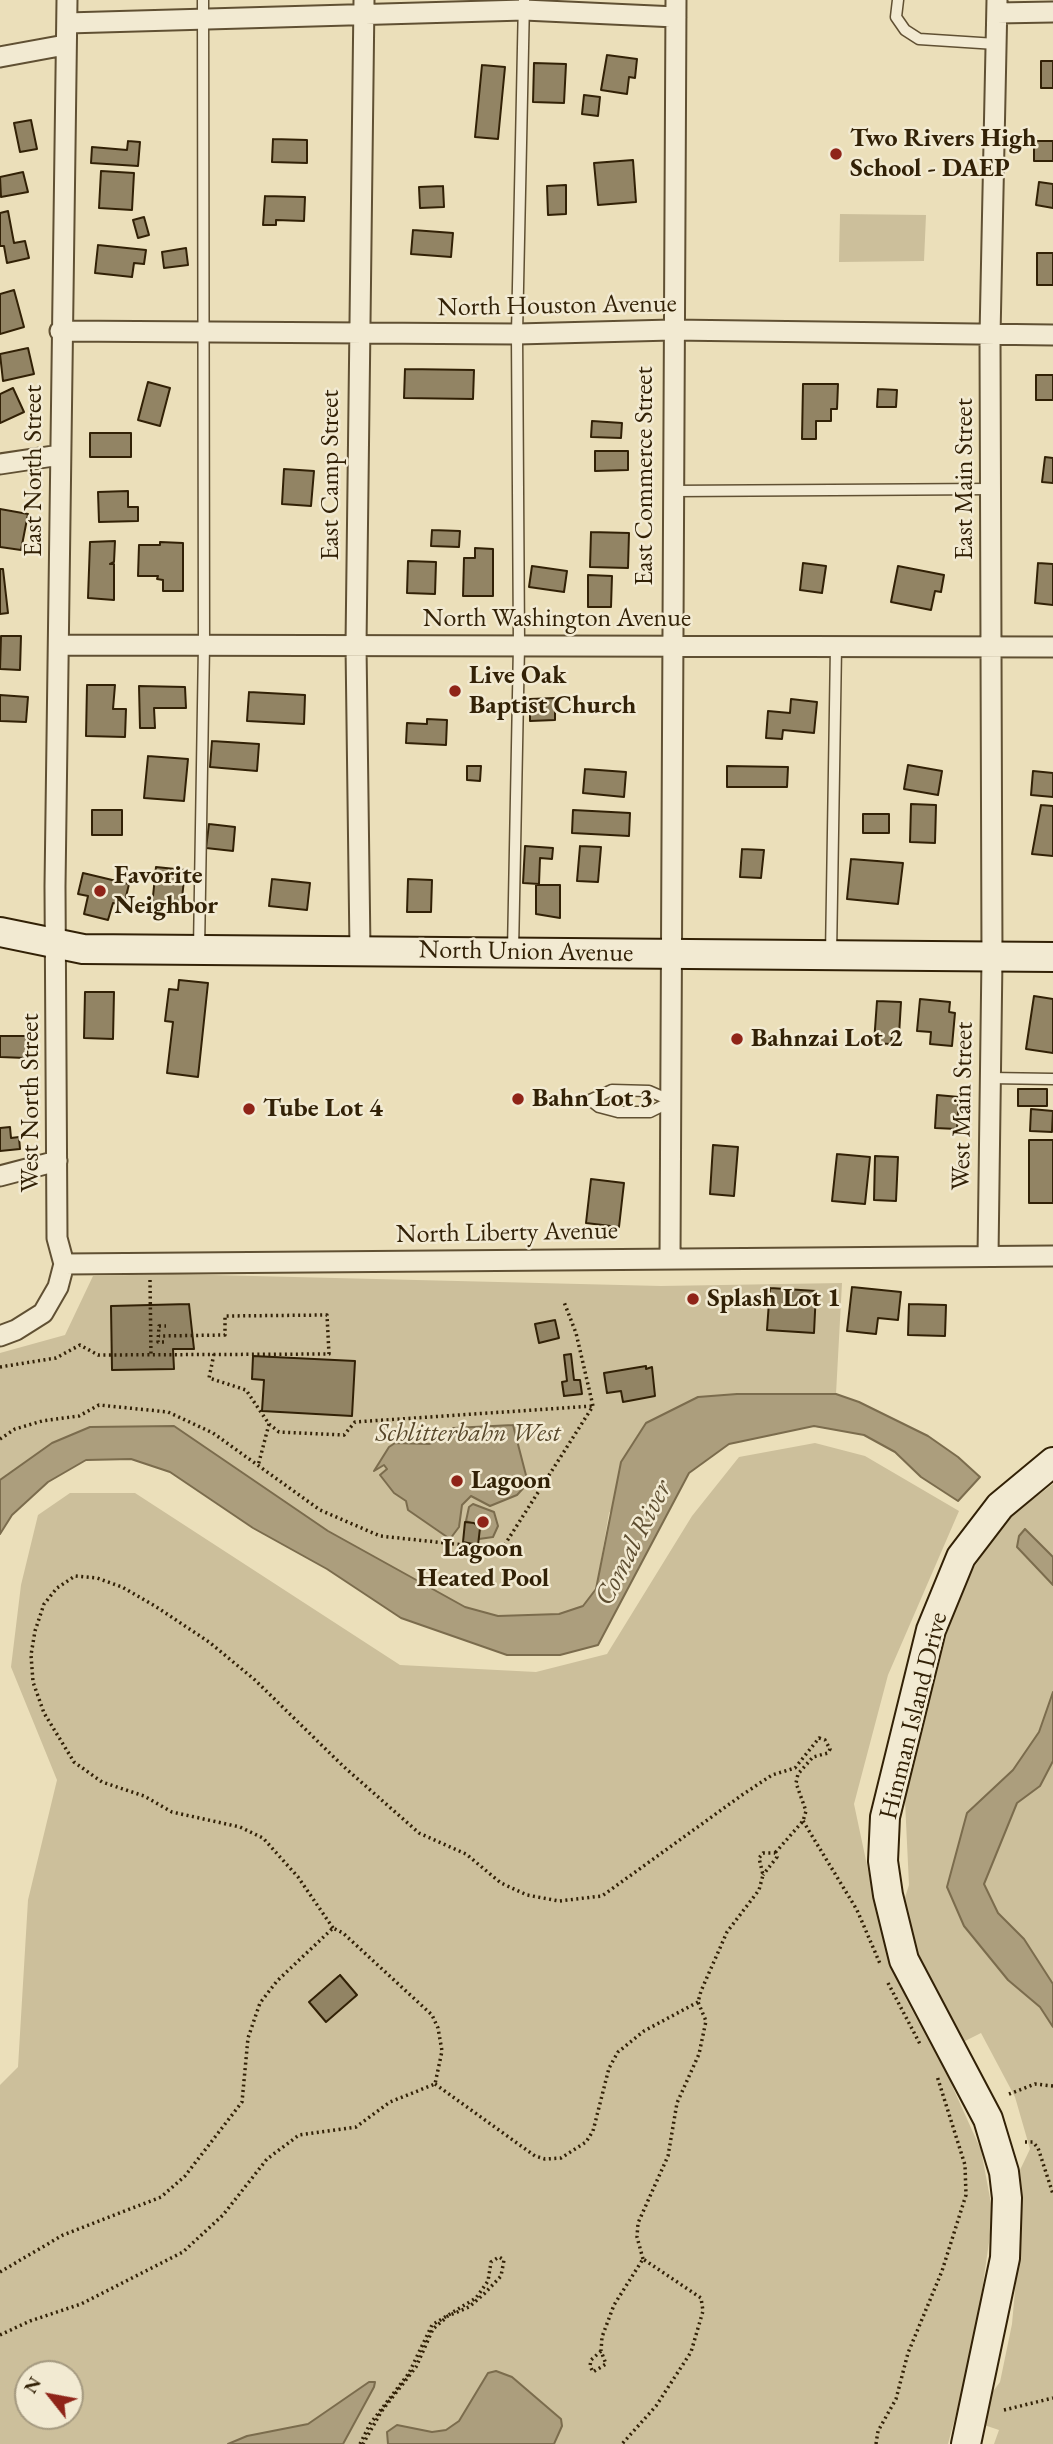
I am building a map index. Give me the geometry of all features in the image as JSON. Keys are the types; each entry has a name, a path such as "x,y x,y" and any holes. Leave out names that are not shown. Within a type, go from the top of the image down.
{"street":[{"name":"East North Street","path":"55,942 67,0"},
{"path":"67,23 203,9 524,5 676,9"},
{"path":"997,7 1053,12"},
{"name":"East Main Street","path":"992,958 990,336 997,7"},
{"name":"East Camp Street","path":"360,950 356,645 364,8"},
{"name":"East Commerce Street","path":"670,1257 673,953 671,491 676,9"},
{"path":"0,57 65,45"},
{"name":"North Houston Avenue","path":"61,331 517,334 672,330 1053,335"},
{"path":"0,464 60,455"},
{"name":"North Washington Avenue","path":"60,645 1053,647"},
{"name":"North Union Avenue","path":"0,932 83,949 1053,957"},
{"name":"West North Street","path":"55,942 57,1238 64,1264"},
{"name":"West Main Street","path":"988,1256 992,958"},
{"path":"0,1176 57,1161"},
{"name":"North Liberty Avenue","path":"64,1264 1053,1256"},
{"path":"0,1336 16,1330 43,1313 58,1287 64,1264"},
{"name":"Hinman Island Drive","path":"966,2444 1005,2258 1007,2198 1004,2172 988,2119 919,1994 904,1960 888,1895 883,1861 885,1817 931,1630 961,1557 1000,1506 1053,1462"}],"lane":[{"path":"898,0 896,17 905,30 919,39 996,44"},
{"path":"513,952 519,645 517,334 524,5"},
{"path":"199,950 204,645 203,9"},
{"path":"671,491 991,489"},
{"path":"831,955 836,647"},
{"path":"990,1078 1053,1079"},
{"path":"612,1090 649,1091 672,1101 650,1112 618,1112 599,1107 590,1100 602,1091 612,1090"}],"path":[{"path":"149,1264 151,1354"},
{"path":"0,1439 15,1429 42,1421 79,1416 99,1405 168,1412 213,1433 320,1510 380,1536 502,1549 593,1406 576,1333 564,1302"},
{"path":"0,1367 56,1358 80,1345 98,1355 329,1354 327,1315 225,1317 225,1335 159,1336"},
{"path":"164,1342 158,1342 159,1326 166,1326"},
{"path":"214,1354 209,1378 246,1390 269,1424 279,1432 344,1435 355,1422 593,1406"},
{"path":"258,1465 269,1424"},
{"path":"435,2084 442,2051 438,2028 432,2015 344,1933 333,1928 298,1877 263,1838 240,1827 172,1812 136,1793 102,1782 74,1762 44,1713 33,1682 31,1655 35,1631 44,1604 57,1588 75,1576 90,1577 122,1587 155,1606 209,1642 255,1680 343,1766 419,1833 467,1854 501,1883 527,1895 559,1900 602,1896 772,1774 795,1768 818,1738 825,1740 830,1749 828,1753 808,1761 798,1774 796,1783 806,1811 803,1821 775,1853 763,1853 759,1858 763,1875"},
{"path":"803,1821 857,1910 892,1991 923,2049"},
{"path":"435,2084 535,2156 545,2159 561,2158 586,2142 593,2131 609,2068 618,2052 643,2031 698,2002 718,1949 735,1920 755,1898 763,1875 777,1857 775,1853"},
{"path":"0,2272 63,2235 162,2197 185,2176 242,2102 248,2038 260,2003 277,1981 333,1928"},
{"path":"622,2444 669,2388 691,2352 703,2311 701,2298 643,2259 637,2237 638,2222 668,2156 677,2103 699,2054 706,2021 698,2002"},
{"path":"876,2444 878,2431 896,2399 908,2353 942,2272 966,2195 965,2165 942,2086 933,2067"},
{"path":"0,2335 30,2321 80,2304 183,2252 223,2215 267,2159 299,2135 356,2127 390,2102 435,2084"},
{"path":"1009,2094 1035,2084 1053,2086"},
{"path":"1025,2143 1033,2142 1038,2148 1053,2194"},
{"path":"499,2258 504,2260 501,2276 484,2294 469,2307 448,2316 433,2329 416,2367 380,2412 362,2444 370,2424 408,2373 432,2325 476,2298 488,2281 491,2262 499,2258"},
{"path":"601,2351 591,2360 593,2372 606,2364 601,2351 602,2337 614,2305 643,2259"},
{"path":"1004,2410 1053,2398"}],"green space":[{"path":"840,214 926,215 924,261 839,262"},
{"name":"Schlitterbahn West","path":"172,1274 661,1286 842,1283 836,1394 698,1397 609,1513 596,1589 583,1606 559,1614 498,1616 465,1607 397,1572 328,1531 174,1426 52,1443 0,1480 0,1353 65,1335 93,1276"},
{"path":"815,1443 865,1456 959,1511 888,1675 854,1804 878,1917 906,1999 949,2079 981,2150 993,2214 974,2347 948,2444 0,2444 0,2085 18,2067 28,1900 57,1780 11,1667 21,1585 38,1515 70,1493 135,1493 400,1665 536,1672 607,1654 692,1516 739,1457"},
{"path":"1053,1484 1053,1557 1025,1529 1017,1546 1053,1585 1053,1692 1039,1732 1013,1770 967,1813 947,1887 964,1926 1008,1980 1040,2007 1053,2027 1053,2444 994,2444 999,2430 984,2425 991,2394 1000,2382 1012,2324 1021,2223 1020,2170 1030,2149 1015,2097 981,2033 961,2043 917,1958 902,1907 909,1885 905,1801 936,1649 966,1579 1000,1529 1018,1510"},
{"path":"1053,1761 1053,1984 1024,1939 998,1913 984,1884 1017,1803 1040,1786"}],"water":[{"name":"Comal River","path":"737,1394 836,1394 859,1402 928,1436 980,1477 958,1501 921,1477 895,1452 864,1435 814,1426 729,1444 689,1473 598,1645 560,1655 507,1655 401,1618 327,1569 253,1528 170,1472 131,1459 86,1460 48,1482 12,1515 0,1534 0,1480 52,1443 90,1427 174,1426 328,1531 465,1607 498,1616 559,1614 583,1606 596,1589 621,1462 646,1423 698,1397"},
{"name":"Lagoon","path":"513,1425 528,1483 517,1495 490,1506 471,1496 462,1505 459,1527 450,1539 408,1510 406,1501 394,1493 380,1475 387,1469 384,1465 374,1471 389,1447 395,1443 429,1444 453,1434 453,1428"},
{"name":"Lagoon Heated Pool","path":"473,1504 494,1512 498,1526 493,1537 479,1539 479,1526 466,1521 469,1507"},
{"path":"1025,1529 1053,1557 1053,1585 1017,1547 1019,1536"},
{"path":"1053,1692 1053,1761 1040,1786 1017,1803 984,1884 998,1913 1024,1939 1053,1984 1053,2027 1040,2007 1008,1980 964,1926 947,1887 967,1813 1013,1770 1039,1732"},
{"path":"496,2371 512,2377 561,2419 562,2426 554,2444 388,2444 387,2432 397,2425 432,2432 446,2430 459,2421 488,2373"},
{"path":"369,2382 375,2382 374,2387 343,2444 228,2444 247,2436 308,2424"}],"building":[{"path":"607,55 637,59 635,78 629,77 627,94 601,90"},
{"path":"1041,61 1053,61 1053,88 1041,88"},
{"path":"534,63 566,64 564,103 533,102"},
{"path":"482,65 505,67 498,139 475,137"},
{"path":"584,95 600,97 598,116 582,114"},
{"path":"31,120 37,149 20,152 14,123"},
{"path":"273,139 307,140 307,163 272,162"},
{"path":"128,141 140,142 138,166 91,163 92,147 127,150"},
{"path":"1034,141 1053,141 1053,161 1034,161"},
{"path":"633,160 636,202 598,205 594,163"},
{"path":"101,171 134,173 132,210 99,208"},
{"path":"23,172 28,192 1,197 0,177"},
{"path":"1039,182 1053,184 1053,208 1036,205"},
{"path":"566,185 566,214 548,215 547,186"},
{"path":"443,186 444,207 420,208 419,187"},
{"path":"265,196 305,197 304,221 276,220 276,225 263,225"},
{"path":"8,211 14,243 25,241 29,258 7,263 4,246 0,246 0,213"},
{"path":"144,217 149,235 138,238 133,220"},
{"path":"413,230 453,233 451,257 411,254"},
{"path":"98,245 146,250 144,264 134,263 132,277 95,273"},
{"path":"186,248 188,265 164,268 162,252"},
{"path":"1037,253 1053,253 1053,285 1037,285"},
{"path":"14,290 24,327 0,334 0,294"},
{"path":"28,348 34,374 3,381 0,354"},
{"path":"405,369 474,370 473,399 404,398"},
{"path":"1036,375 1053,375 1053,400 1036,400"},
{"path":"148,382 170,388 160,426 138,420"},
{"path":"803,384 838,384 837,409 831,409 831,421 816,421 816,439 802,439"},
{"path":"13,388 24,412 0,423 0,394"},
{"path":"878,389 897,390 896,407 877,407"},
{"path":"592,421 622,423 621,438 591,437"},
{"path":"90,433 131,433 131,457 90,457"},
{"path":"595,451 628,451 628,470 595,471"},
{"path":"1045,457 1053,458 1053,483 1042,482"},
{"path":"284,469 314,471 311,506 282,504"},
{"path":"128,491 128,507 138,507 138,521 99,522 98,492"},
{"path":"0,509 28,514 21,550 0,547"},
{"path":"432,530 460,531 459,547 431,546"},
{"path":"591,532 629,533 628,568 590,567"},
{"path":"115,541 114,562 110,564 114,564 114,600 88,598 90,542"},
{"path":"160,542 183,543 183,591 163,591 163,580 157,579 158,576 138,576 139,545 160,545"},
{"path":"475,548 493,549 493,596 463,596 464,558 475,558"},
{"path":"408,561 436,562 435,594 407,593"},
{"path":"803,563 826,566 822,593 800,590"},
{"path":"1038,563 1053,564 1053,605 1035,603"},
{"path":"532,566 567,571 564,592 529,587"},
{"path":"898,566 944,575 941,592 935,591 931,610 891,602"},
{"path":"0,569 3,569 8,613 0,614"},
{"path":"588,575 612,576 611,607 588,607"},
{"path":"1,636 21,636 20,670 0,669"},
{"path":"87,685 115,685 113,709 126,709 125,737 86,736"},
{"path":"139,686 185,687 186,708 154,708 155,728 140,728"},
{"path":"249,692 305,695 304,724 247,721"},
{"path":"0,695 28,697 26,722 0,721"},
{"path":"555,698 555,720 530,721 530,699"},
{"path":"791,699 817,702 814,733 783,730 782,739 766,738 768,711 790,713"},
{"path":"427,719 447,720 446,745 406,743 407,723 427,724"},
{"path":"212,741 259,744 257,771 210,767"},
{"path":"148,756 188,759 184,801 144,798"},
{"path":"908,765 942,771 938,795 904,789"},
{"path":"467,766 481,766 480,781 467,780"},
{"path":"727,766 788,767 787,787 727,787"},
{"path":"585,769 626,772 624,797 583,793"},
{"path":"1033,771 1053,773 1053,797 1031,795"},
{"path":"911,804 936,805 935,843 910,842"},
{"path":"1041,805 1053,806 1053,856 1032,854"},
{"path":"92,810 122,810 122,835 92,835"},
{"path":"573,810 630,813 629,836 572,833"},
{"path":"863,814 889,814 889,833 863,833"},
{"path":"209,824 235,827 233,851 206,848"},
{"path":"525,846 553,848 552,859 540,858 539,884 523,883"},
{"path":"580,846 601,847 598,882 577,881"},
{"path":"742,849 764,850 761,878 740,877"},
{"path":"851,859 903,863 898,904 847,899"},
{"path":"156,867 185,870 181,908 152,906"},
{"path":"83,873 129,884 124,905 113,903 108,920 84,914 88,896 78,894"},
{"path":"272,879 310,883 307,910 269,906"},
{"path":"408,879 432,880 431,912 407,912"},
{"path":"536,885 560,885 560,918 536,914"},
{"path":"179,980 208,983 198,1077 167,1073 173,1022 165,1021 169,989 178,990"},
{"path":"85,992 114,992 113,1039 84,1038"},
{"path":"1034,996 1053,999 1053,1053 1026,1049"},
{"path":"920,999 950,1002 949,1012 955,1013 952,1046 930,1044 931,1032 917,1031"},
{"path":"877,1001 901,1002 899,1035 892,1034 891,1044 874,1043"},
{"path":"0,1036 27,1036 26,1058 0,1057"},
{"path":"1018,1089 1047,1089 1047,1106 1018,1106"},
{"path":"937,1095 959,1097 957,1129 935,1128"},
{"path":"1031,1109 1053,1111 1052,1132 1030,1131"},
{"path":"10,1127 11,1138 19,1137 20,1149 0,1151 0,1128"},
{"path":"1029,1140 1053,1140 1053,1203 1029,1203"},
{"path":"713,1145 738,1147 734,1196 710,1194"},
{"path":"837,1154 870,1157 865,1204 832,1201"},
{"path":"875,1156 898,1157 896,1201 874,1200"},
{"path":"591,1179 624,1183 619,1227 586,1223"},
{"path":"852,1287 901,1292 898,1320 878,1318 876,1334 847,1331"},
{"path":"770,1288 816,1291 814,1333 767,1330"},
{"path":"189,1304 194,1349 173,1349 174,1369 112,1370 111,1306"},
{"path":"909,1304 946,1305 945,1336 908,1335"},
{"path":"555,1320 559,1338 539,1343 535,1324"},
{"path":"571,1354 574,1380 580,1380 582,1394 564,1396 562,1382 567,1381 564,1355"},
{"path":"253,1356 355,1361 352,1416 262,1411 264,1380 252,1379"},
{"path":"646,1366 646,1369 652,1367 655,1396 623,1402 621,1391 607,1393 604,1373"},
{"path":"465,1522 474,1523 480,1528 478,1545 463,1542"},
{"path":"340,1975 357,1995 326,2022 309,2002"}],"place":[{"name":"Two Rivers High School - DAEP","path":"836,154"},
{"name":"Live Oak Baptist Church","path":"455,691"},
{"name":"Favorite Neighbor","path":"100,891"},
{"name":"Bahnzai Lot 2","path":"737,1039"},
{"name":"Bahn Lot 3","path":"518,1099"},
{"name":"Tube Lot 4","path":"249,1109"},
{"name":"Splash Lot 1","path":"693,1299"},
{"name":"Lagoon","path":"457,1481"},
{"name":"Lagoon Heated Pool","path":"483,1522"}]}
